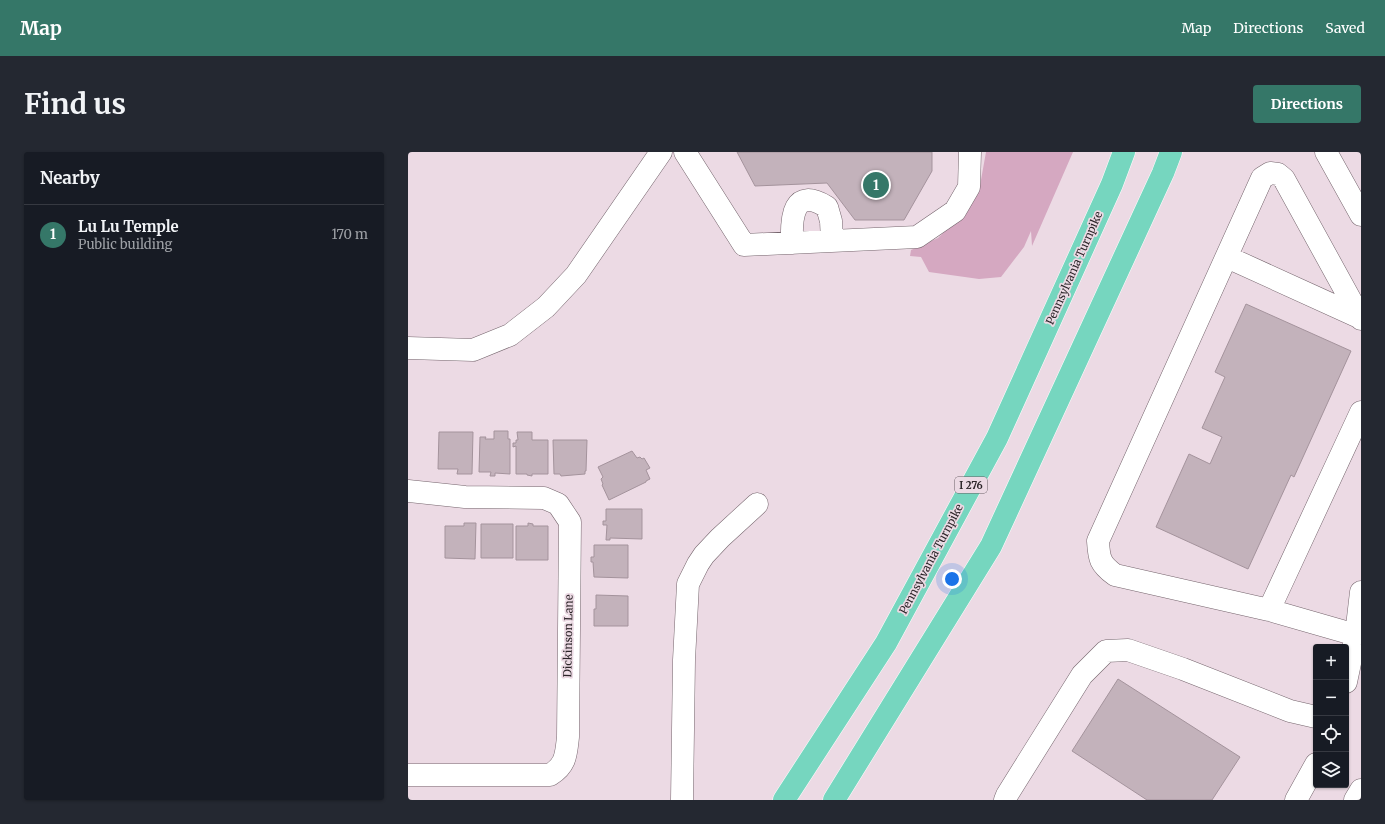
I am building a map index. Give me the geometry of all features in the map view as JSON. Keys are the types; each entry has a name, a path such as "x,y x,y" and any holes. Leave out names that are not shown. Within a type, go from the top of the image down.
{"highway":[{"name":"Pennsylvania Turnpike","path":"784,800 886,643 997,438 1112,184 1124,152"},
{"path":"834,800 991,546 1171,152"}],"street":[{"path":"408,348 473,350 510,335 546,307 576,275 660,152"},
{"path":"685,152 744,245 917,237 955,211 969,187 970,152"},
{"path":"1326,152 1361,215"},
{"path":"1359,623 1269,610 1115,575 1104,567 1098,555 1098,541 1262,178 1270,172 1278,174 1284,179 1361,319"},
{"path":"792,243 791,224 793,213 800,202 808,199 817,201 827,207 831,221 832,241"},
{"path":"1226,257 1361,319"},
{"path":"1269,610 1361,412"},
{"name":"Dickinson Lane","path":"408,491 465,497 544,498 558,504 570,522 567,703 568,737 566,754 560,769 550,775 408,775"},
{"path":"682,800 684,660 688,584 704,555 757,504"},
{"path":"1346,680 1359,623 1361,592"},
{"path":"1005,800 1082,675 1106,651 1128,650 1183,669 1290,710 1313,715"},
{"path":"1296,800 1313,769"},
{"path":"1355,800 1361,790"}],"shaded area":[{"path":"986,152 1073,152 1032,246 1031,231 1024,247 1001,277 979,279 929,272 921,257 910,256 911,250 938,238 964,212 979,191"}],"building":[{"path":"737,152 932,152 932,171 904,220 855,220 827,183 755,186"},
{"path":"1246,304 1351,351 1294,477 1291,475 1248,569 1156,527 1189,454 1210,464 1222,437 1202,428 1225,377 1215,372"},
{"path":"494,431 508,431 508,439 510,439 510,474 495,473 495,476 490,476 491,472 479,472 480,437 486,437 485,439 494,439"},
{"path":"439,432 473,432 472,474 457,474 458,469 438,469"},
{"path":"517,432 532,432 532,440 548,440 548,474 532,474 532,476 527,474 516,474 516,446 513,447 513,443 516,443 516,440 518,440"},
{"path":"553,440 587,440 585,474 561,476 560,474 554,474"},
{"path":"632,451 637,458 644,458 650,468 646,470 650,479 609,500 602,485 601,479 603,477 598,467"},
{"path":"606,509 642,509 642,539 610,538 610,540 606,540 607,525 603,525 603,521 606,521"},
{"path":"464,523 476,523 475,559 445,558 445,526 464,526"},
{"path":"528,523 533,524 533,526 548,526 548,560 516,560 516,526 528,526"},
{"path":"481,524 513,524 513,558 481,558"},
{"path":"594,545 628,545 628,578 594,577 593,562 591,562 591,557 594,557"},
{"path":"596,595 628,596 628,626 594,626"},
{"path":"1118,679 1240,757 1212,800 1147,800 1072,751"}],"place":[{"name":"Lu Lu Temple","path":"876,185"}]}
